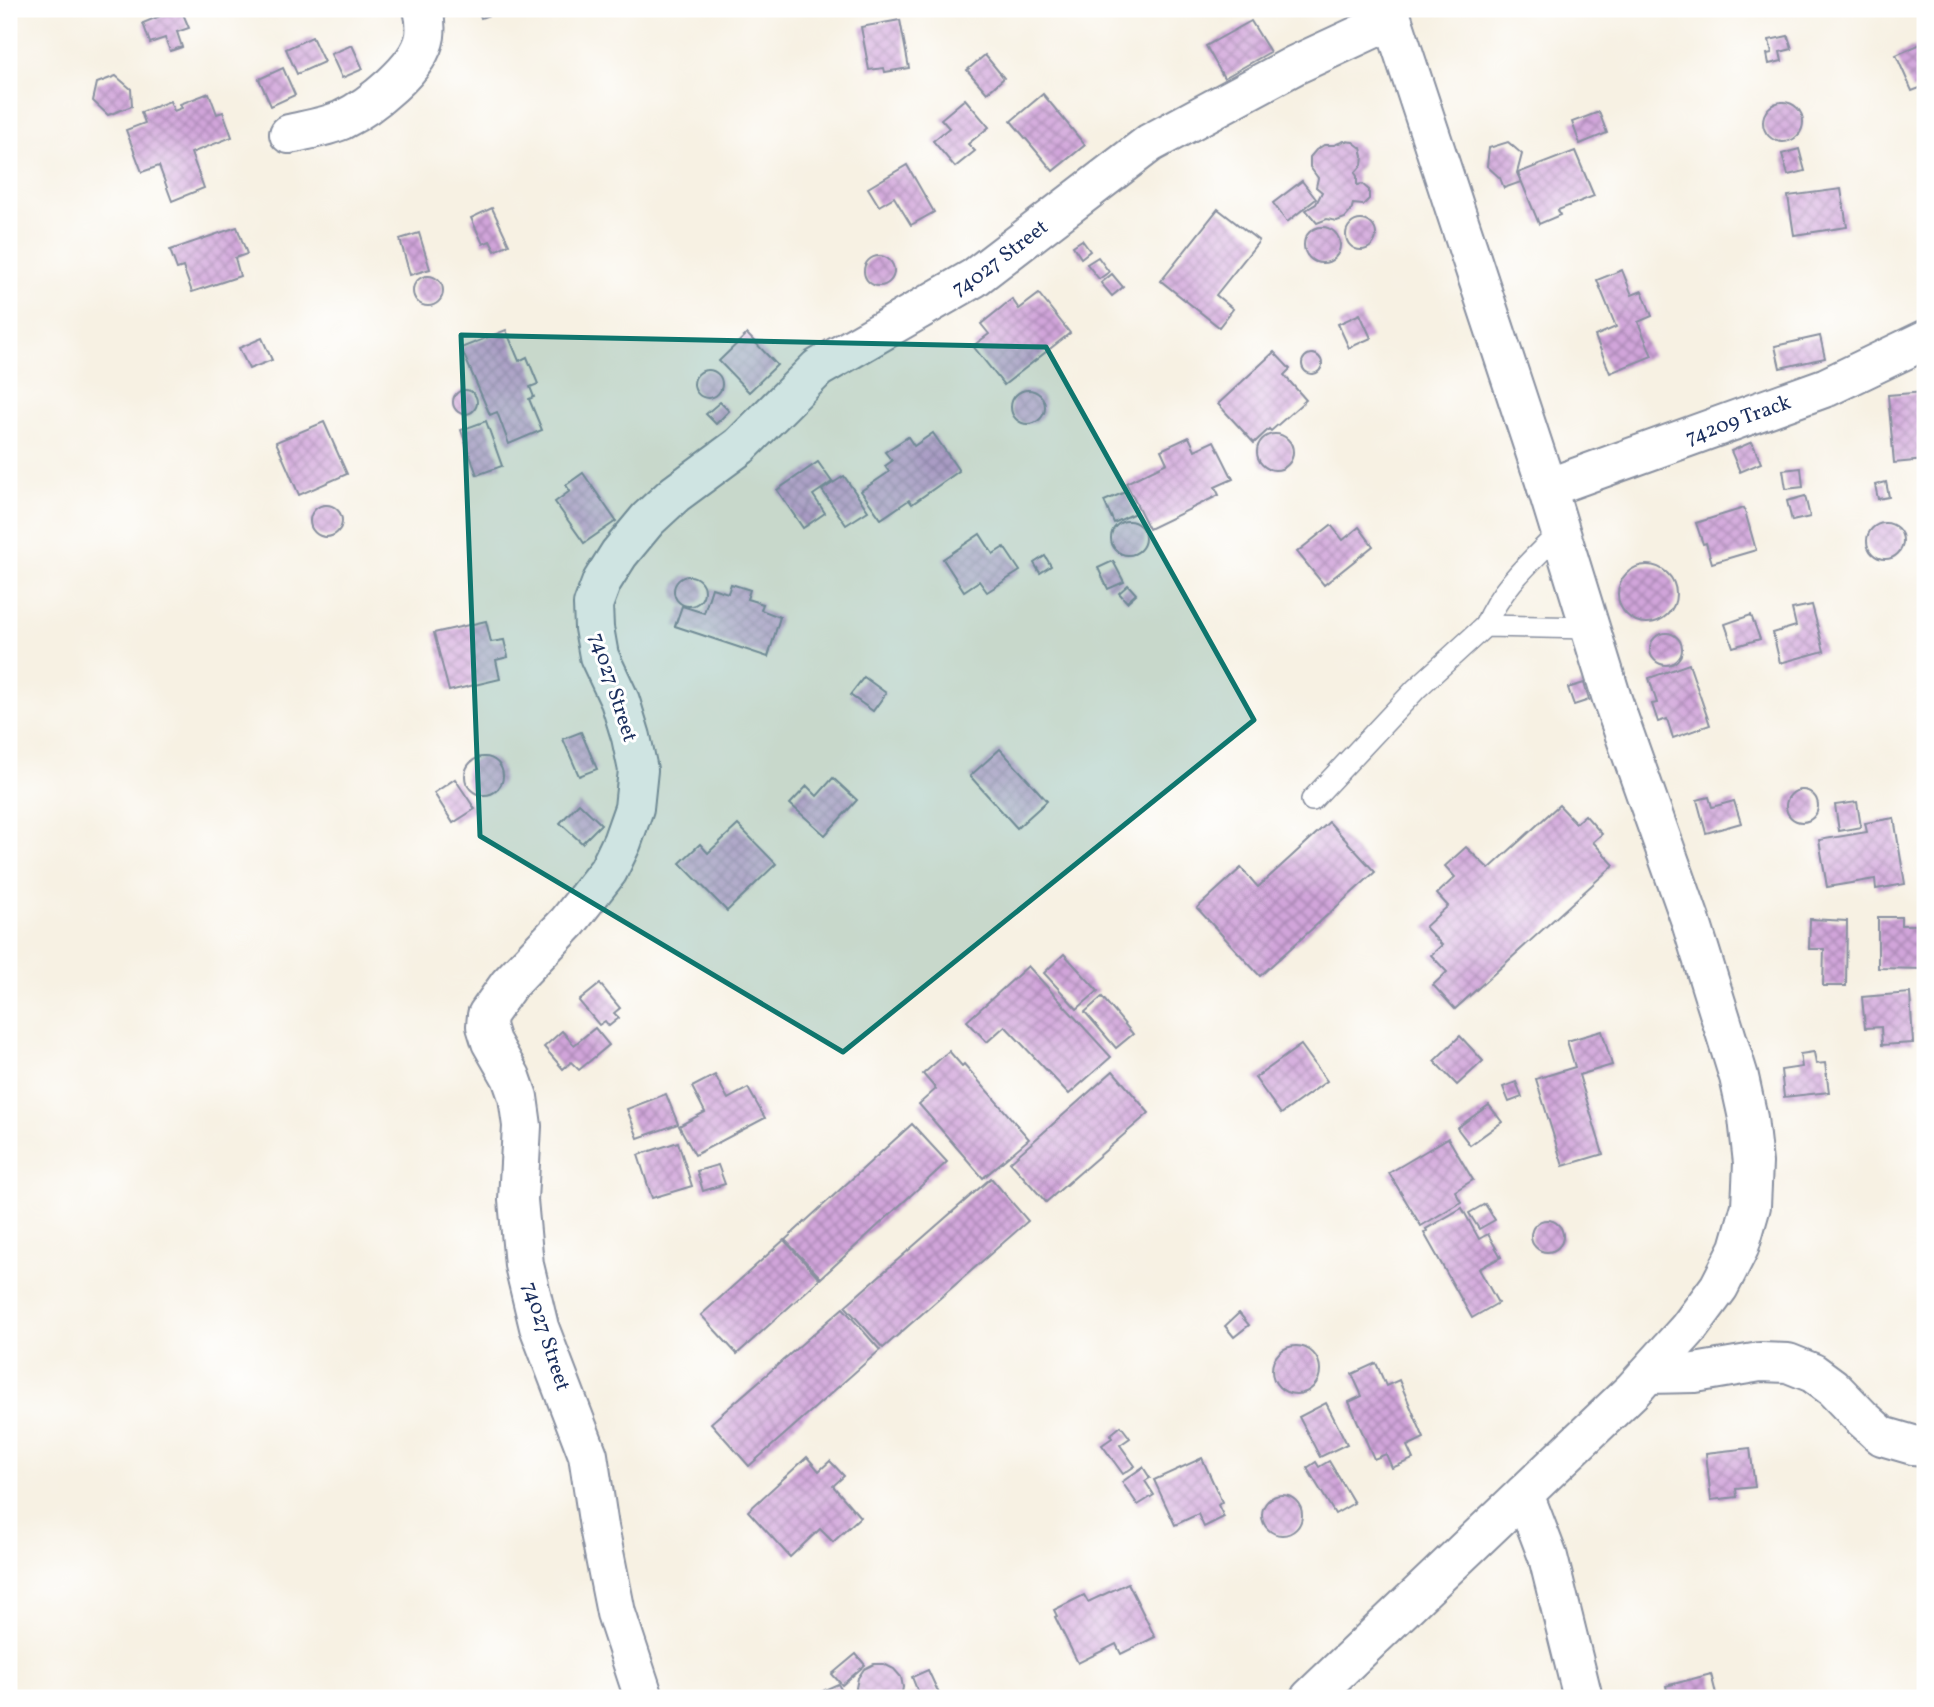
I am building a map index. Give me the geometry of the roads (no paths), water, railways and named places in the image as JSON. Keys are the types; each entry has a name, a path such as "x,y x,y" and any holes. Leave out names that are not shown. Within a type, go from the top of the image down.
{"street":[{"path":"289,134 340,121 368,104 401,76 415,59 425,37 423,9"},
{"path":"1310,1698 1648,1374 1688,1329 1719,1287 1739,1248 1751,1206 1753,1163 1748,1118 1739,1077 1690,919 1612,698 1561,531 1391,14"},
{"name":"74027 Street","path":"644,1698 616,1614 588,1455 539,1327 524,1265 518,1200 522,1126 518,1097 486,1026 487,1014 509,984 568,922 608,871 634,808 638,770 631,737 621,701 599,656 594,628 593,605 602,582 619,554 648,519 675,494 740,446 818,368 974,278 1150,143 1391,14"},
{"name":"74209 Track","path":"1547,488 1828,387 1925,340"},
{"path":"1648,1374 1695,1373 1760,1362 1787,1363 1813,1373 1832,1387 1882,1436 1913,1446 1925,1446"},
{"path":"1524,1494 1548,1557 1583,1698"}],"lane":[{"path":"1312,800 1416,689 1485,626 1493,607 1561,531"},
{"path":"1485,626 1591,628"}]}
